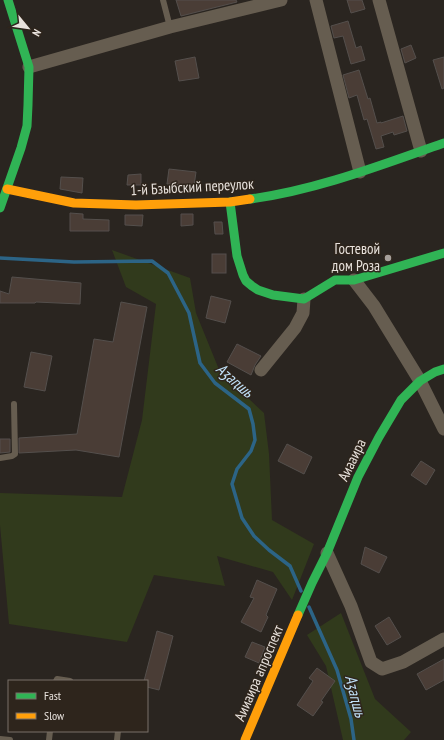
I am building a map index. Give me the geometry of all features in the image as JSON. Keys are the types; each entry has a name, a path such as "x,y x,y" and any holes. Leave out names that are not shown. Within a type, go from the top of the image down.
{"street":[{"path":"0,208 27,126 29,67 8,0"},
{"path":"29,67 170,27 281,0"},
{"path":"316,0 360,172"},
{"path":"379,0 421,151"},
{"name":"1-й Бзыбский переулок","path":"7,189 74,203 136,205 230,202 267,197 305,189 444,144"},
{"path":"230,202 238,263 244,280 252,287 284,297 304,299 335,280 354,280 444,254"},
{"path":"354,280 374,306 420,381 444,429"},
{"path":"261,370 295,328 302,313 304,299"},
{"name":"Аиааира","path":"312,583 327,552 358,477 379,436 401,400 420,381 435,372 444,369"},
{"path":"327,552 351,606 371,662 382,669 404,662 444,639"},
{"name":"Аииаира апроспект","path":"245,740 312,583"}],"lane":[{"path":"163,0 170,27"},
{"path":"0,458 15,454 14,404"},
{"path":"0,739 10,740"}],"green space":[{"path":"112,250 190,278 196,313 220,372 264,413 269,454 272,520 314,544 292,600 273,572 217,556 225,586 154,575 127,642 9,624 0,525 0,493 122,497 142,420 156,304 126,287"},
{"path":"341,613 375,699 411,732 404,740 343,740 326,666 307,635"}],"building":[{"path":"176,0 236,0 237,2 181,16"},
{"path":"347,0 362,0 365,9 351,13"},
{"path":"348,21 356,48 361,46 365,60 351,64 343,36 334,38 331,26"},
{"path":"411,45 416,58 405,63 401,49"},
{"path":"195,57 199,78 179,81 175,61"},
{"path":"444,57 444,88 442,89 433,60"},
{"path":"359,70 368,99 370,98 377,123 403,116 407,131 394,135 393,132 381,136 384,147 376,149 367,119 364,120 357,95 349,98 343,75"},
{"path":"169,169 196,172 194,186 167,184"},
{"path":"141,174 141,185 127,185 128,175"},
{"path":"61,177 83,178 82,193 60,189"},
{"path":"70,213 83,214 83,219 109,220 109,231 70,231"},
{"path":"181,214 193,214 193,225 181,226"},
{"path":"125,215 143,215 142,226 125,225"},
{"path":"214,222 222,222 223,234 215,234"},
{"path":"212,254 226,254 226,273 212,273"},
{"path":"12,277 81,283 80,304 36,302 0,303 0,291 9,294"},
{"path":"211,296 231,301 225,323 206,318"},
{"path":"121,302 147,307 119,457 76,450 19,453 19,438 77,434 94,339 113,342"},
{"path":"237,344 261,356 251,375 227,362"},
{"path":"31,352 52,356 45,391 24,387"},
{"path":"0,439 10,439 10,452 0,453"},
{"path":"287,444 312,457 304,474 278,461"},
{"path":"421,461 435,470 426,485 411,475"},
{"path":"365,547 387,557 379,573 361,564"},
{"path":"257,580 277,589 266,615 268,617 261,632 241,622 254,598 250,597"},
{"path":"389,617 401,637 387,645 375,626"},
{"path":"157,631 173,636 159,690 148,687 148,680 144,680"},
{"path":"252,642 265,647 259,663 245,657"},
{"path":"444,659 444,680 426,690 417,674"},
{"path":"317,668 335,681 321,701 323,702 313,716 297,705 313,681 309,678"}],"waterway":[{"name":"Аӡаԥшь","path":"0,258 74,262 152,261 168,273 189,313 200,363 215,383 249,409 255,440 251,451 237,469 232,484 242,518 254,536 290,566 301,591"},
{"name":"Аӡаԥшь","path":"309,607 337,670 351,719 354,740"}],"traffic: fast":[{"path":"0,208 27,126 28,105 29,67 8,0"},
{"path":"250,199 300,190 373,168 444,143"},
{"path":"230,202 237,256 243,275 246,281 252,286 258,290 273,295 304,299 335,280 354,280 444,253"},
{"path":"298,615 327,553 358,477 379,437 401,400 420,381 435,372 444,369"}],"traffic: slow":[{"path":"7,189 74,203 136,205 230,202 250,199"},
{"path":"245,740 298,615"}],"place":[{"name":"Гостевой дом Роза","path":"388,258"}]}
